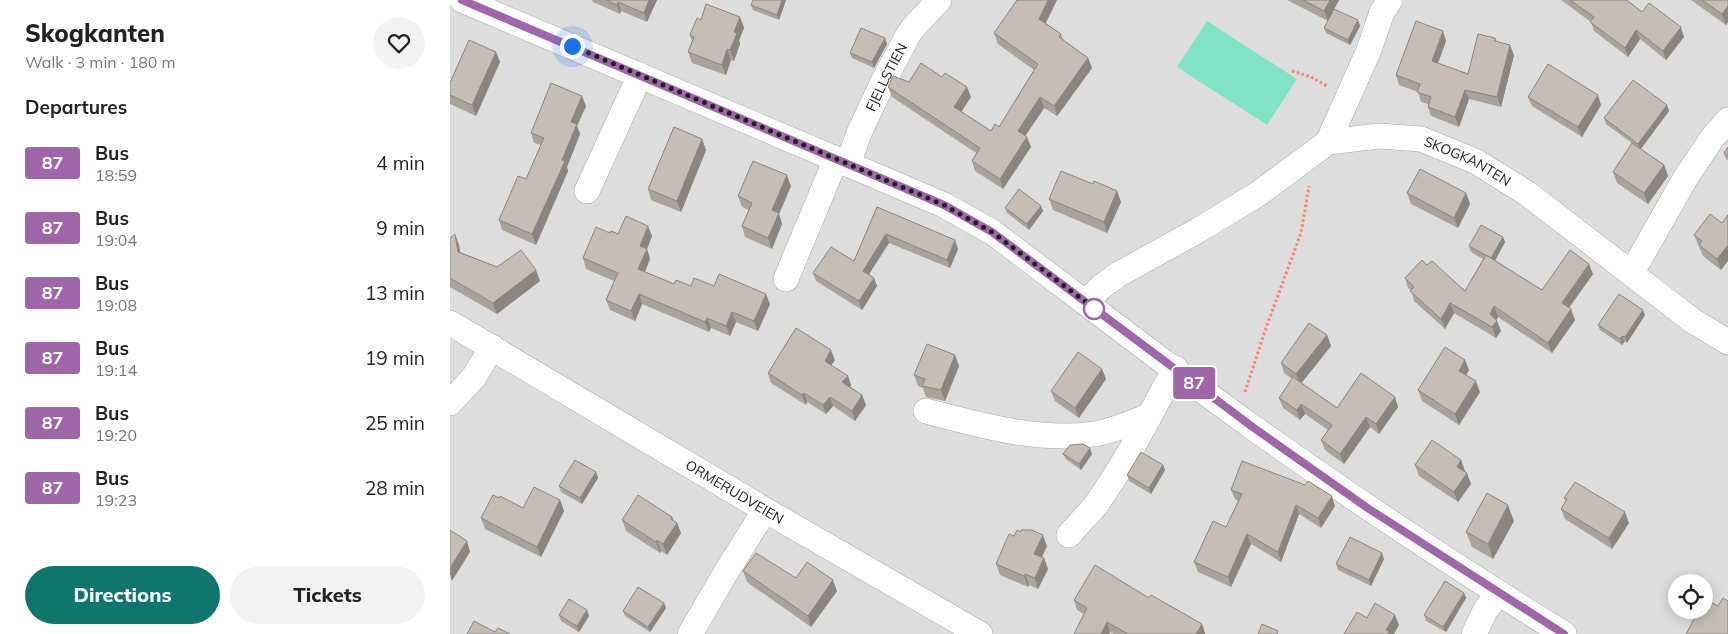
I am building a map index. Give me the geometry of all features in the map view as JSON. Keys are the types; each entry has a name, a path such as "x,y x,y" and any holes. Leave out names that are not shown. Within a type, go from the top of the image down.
{"street":[{"path":"462,0 944,205 965,216 992,232 1238,416 1369,509 1564,634"},
{"name":"FJELLSTIEN","path":"786,279 842,162 860,133 883,82 907,38 912,29 939,0"},
{"path":"1322,147 1369,50 1382,12 1390,0"},
{"path":"587,191 640,75"},
{"path":"1630,272 1639,260 1686,177 1713,136 1728,120"},
{"name":"SKOGKANTEN","path":"1086,302 1101,287 1119,274 1197,231 1258,194 1322,147 1379,136 1421,139 1475,161 1528,194 1693,321 1728,342"},
{"name":"ORMERUDVEIEN","path":"450,322 766,510 980,634"},
{"path":"450,403 474,377 492,347"},
{"path":"1069,535 1094,508 1110,484 1135,444 1175,368"},
{"path":"926,411 1015,432 1052,435 1093,434 1113,430 1149,416"},
{"path":"690,634 728,569 766,510"},
{"path":"1474,634 1486,610 1499,594"}],"path":[{"path":"1292,71 1312,77 1331,89 1348,96"},
{"path":"1238,416 1266,328 1301,233 1322,147"}],"shaded area":[{"path":"450,0 1728,0 1728,634 450,634"}],"green space":[{"path":"1207,21 1297,79 1267,125 1177,67"}],"building":[{"path":"606,0 649,0 644,13 618,2 617,5"},
{"path":"753,0 782,0 777,15 751,5"},
{"path":"1017,0 1048,0 1039,19 1061,34 1059,37 1088,58 1054,106 1040,97 1018,131 1027,137 1000,179 972,161 980,148 888,87 893,76 909,82 921,63 942,77 945,73 967,87 954,107 991,131 995,124 999,127 1038,64 994,33"},
{"path":"1303,0 1330,0 1324,11"},
{"path":"1570,0 1627,0 1642,12 1649,3 1681,27 1663,51 1636,30 1625,48 1590,22 1594,17"},
{"path":"1702,0 1728,0 1728,6 1722,14"},
{"path":"706,4 740,17 734,32 737,33 730,50 727,49 722,65 688,52 694,37 690,35 697,18 701,20"},
{"path":"1334,9 1358,20 1348,40 1324,28"},
{"path":"1416,21 1443,31 1432,61 1468,74 1478,34 1495,38 1495,41 1510,45 1497,97 1465,90 1455,117 1428,107 1431,97 1417,92 1420,84 1396,75"},
{"path":"861,28 885,38 872,62 850,53"},
{"path":"469,40 496,52 472,105 450,95 450,83"},
{"path":"1548,64 1598,95 1578,127 1528,97"},
{"path":"1633,80 1667,105 1638,144 1604,118"},
{"path":"551,83 582,96 571,122 577,124 562,160 565,161 532,234 499,220 518,176 526,179 544,138 531,133"},
{"path":"674,127 702,139 677,201 648,189"},
{"path":"1632,143 1664,165 1644,193 1613,172"},
{"path":"1728,147 1728,156 1724,153"},
{"path":"753,161 787,175 772,210 779,213 768,238 742,226 752,203 738,196"},
{"path":"1420,169 1466,193 1454,218 1407,193"},
{"path":"1061,171 1093,184 1094,181 1117,191 1104,222 1049,199"},
{"path":"1019,189 1041,206 1027,224 1005,208"},
{"path":"877,207 955,240 947,260 886,234 863,271 874,278 859,301 813,273 831,247 854,261"},
{"path":"1710,214 1722,223 1728,215 1728,245 1717,259 1699,245 1702,241 1694,235"},
{"path":"626,216 648,226 640,246 647,249 638,269 674,284 676,280 691,286 694,278 714,286 719,274 766,294 754,321 732,312 726,326 707,318 705,322 639,294 631,311 606,300 618,273 583,258 596,227 618,234"},
{"path":"1481,225 1503,237 1491,258 1469,246"},
{"path":"455,234 458,252 497,267 521,250 536,270 493,303 450,278 450,238"},
{"path":"1570,250 1589,264 1562,303 1571,309 1548,343 1494,306 1490,314 1497,321 1492,327 1450,303 1441,319 1410,291 1414,287 1405,278 1422,260 1427,265 1432,261 1465,291 1486,255 1542,290"},
{"path":"1619,294 1643,310 1625,337 1622,336 1620,339 1598,325"},
{"path":"1309,323 1327,335 1296,374 1281,363"},
{"path":"796,328 831,350 825,361 848,376 842,382 862,395 852,411 830,397 823,405 804,393 802,395 768,373"},
{"path":"927,344 955,355 941,390 922,386 925,379 914,375"},
{"path":"1445,347 1465,360 1459,371 1476,381 1455,414 1418,390"},
{"path":"1078,352 1102,369 1075,408 1051,391"},
{"path":"1361,373 1395,397 1376,424 1366,417 1340,454 1321,440 1332,425 1301,404 1297,410 1279,398 1293,377 1337,408"},
{"path":"1432,440 1461,460 1457,467 1467,473 1454,492 1415,465"},
{"path":"1083,444 1090,448 1079,464 1063,454 1070,445"},
{"path":"1141,452 1163,465 1149,488 1127,475"},
{"path":"575,460 596,472 580,498 559,486"},
{"path":"1242,461 1305,485 1308,481 1332,496 1318,518 1296,505 1278,552 1247,534 1228,577 1194,562 1213,521 1226,527 1242,494 1231,490"},
{"path":"1575,482 1625,512 1609,538 1561,509 1567,499 1564,498"},
{"path":"534,487 560,500 537,547 481,518 493,495 499,498 500,496 523,508"},
{"path":"1487,493 1508,505 1488,544 1466,532"},
{"path":"638,495 672,517 671,519 677,523 663,544 657,540 656,542 622,520"},
{"path":"450,530 467,541 450,568"},
{"path":"1017,530 1021,532 1021,530 1032,530 1043,535 1034,554 1044,558 1035,578 1025,574 1024,576 996,564 1009,534 1014,536"},
{"path":"1350,537 1382,553 1369,580 1336,564"},
{"path":"756,553 796,578 807,562 833,580 808,616 743,571"},
{"path":"1095,565 1149,598 1151,595 1202,624 1196,634 1128,634 1107,622 1101,634 1074,634 1087,608 1074,600"},
{"path":"1445,581 1464,593 1443,627 1424,615"},
{"path":"638,587 664,603 648,627 623,611"},
{"path":"1723,598 1728,601 1728,634 1686,634 1694,619 1713,619 1713,603 1718,606"},
{"path":"569,599 587,610 577,626 559,615"},
{"path":"1375,603 1395,615 1386,630 1389,631 1388,634 1344,634 1357,612 1367,618"},
{"path":"474,621 495,632 498,628 510,634 467,634"},
{"path":"1262,624 1278,631 1277,634 1258,634"}],"bus line":[{"name":"87","path":"462,0 944,205 965,216 992,232 1254,428 1369,509 1564,634"}],"route":[{"path":"572,46 944,205 992,232 1102,314 1094,309"}]}
